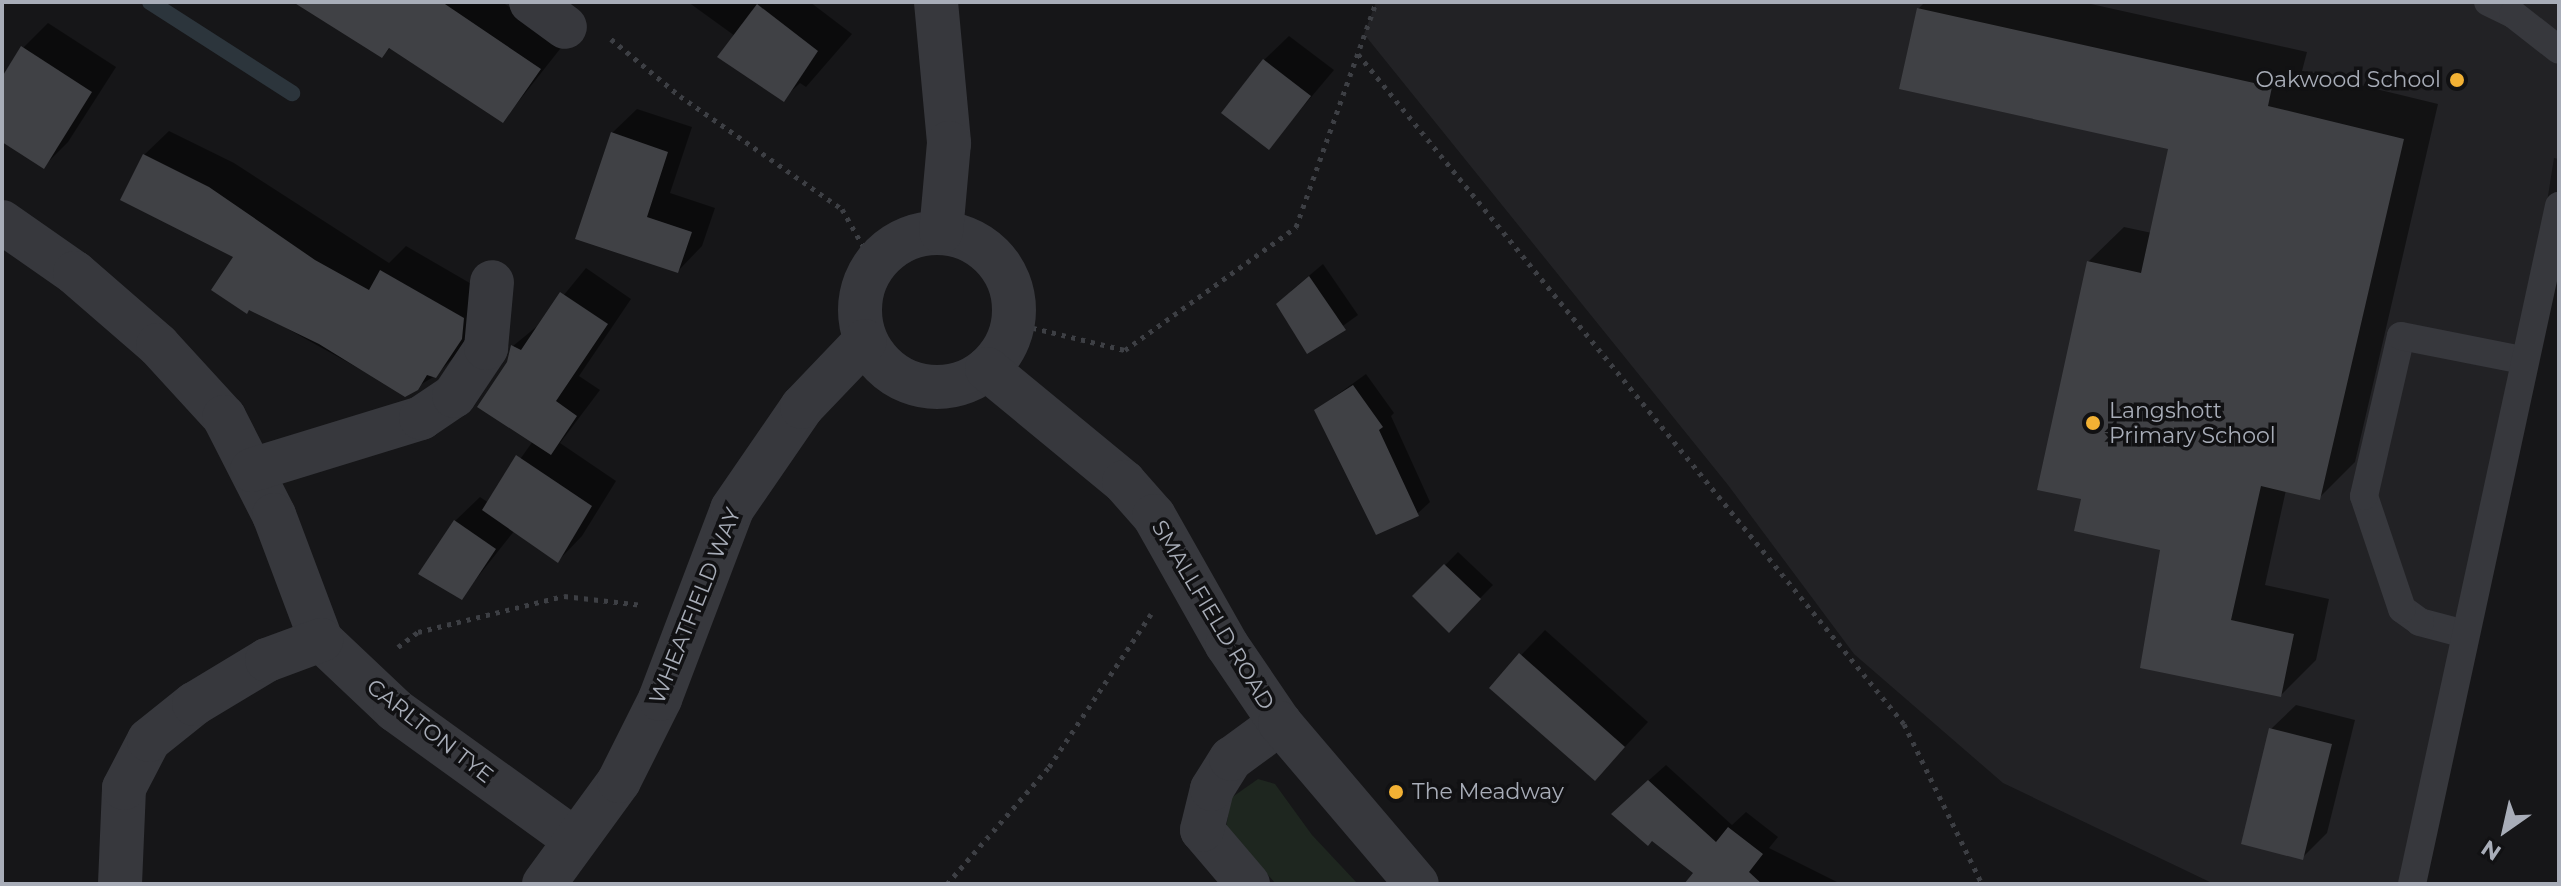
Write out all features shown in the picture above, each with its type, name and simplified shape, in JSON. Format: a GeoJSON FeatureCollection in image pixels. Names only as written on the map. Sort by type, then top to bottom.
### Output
{"type":"FeatureCollection","features":[{"type":"Feature","properties":{"kind":"street"},"geometry":{"type":"LineString","coordinates":[[936,2],[949,143],[941,232]]}},
{"type":"Feature","properties":{"kind":"street","name":"CARLTON TYE"},"geometry":{"type":"LineString","coordinates":[[2,222],[75,273],[158,345],[224,417],[274,515],[321,640],[395,710],[575,840]]}},
{"type":"Feature","properties":{"kind":"street"},"geometry":{"type":"LineString","coordinates":[[941,232],[966,238],[997,262],[1013,297],[1013,323],[1004,348],[987,369],[962,383],[934,387],[905,381],[881,364],[865,341],[860,305],[869,271],[899,242],[941,232]]}},
{"type":"Feature","properties":{"kind":"street"},"geometry":{"type":"LineString","coordinates":[[252,470],[421,418],[454,396],[486,348],[492,282]]}},
{"type":"Feature","properties":{"kind":"street","name":"WHEATFIELD WAY"},"geometry":{"type":"LineString","coordinates":[[544,884],[619,781],[660,699],[732,509],[764,455],[865,341]]}},
{"type":"Feature","properties":{"kind":"street","name":"SMALLFIELD ROAD"},"geometry":{"type":"LineString","coordinates":[[987,369],[1124,482],[1178,556],[1227,645],[1280,723],[1417,884]]}},
{"type":"Feature","properties":{"kind":"street"},"geometry":{"type":"LineString","coordinates":[[120,884],[124,788],[149,740],[194,704],[267,660],[321,640]]}},
{"type":"Feature","properties":{"kind":"street"},"geometry":{"type":"LineString","coordinates":[[1248,884],[1202,830],[1212,789],[1231,759],[1280,723]]}},
{"type":"Feature","properties":{"kind":"lane"},"geometry":{"type":"LineString","coordinates":[[2488,2],[2513,14],[2559,50]]}},
{"type":"Feature","properties":{"kind":"lane"},"geometry":{"type":"LineString","coordinates":[[2412,884],[2522,360],[2559,206]]}},
{"type":"Feature","properties":{"kind":"lane"},"geometry":{"type":"LineString","coordinates":[[2465,634],[2420,622],[2402,609],[2364,496],[2401,336],[2522,360]]}},
{"type":"Feature","properties":{"kind":"path"},"geometry":{"type":"LineString","coordinates":[[1013,323],[1125,350],[1296,227],[1376,2]]}},
{"type":"Feature","properties":{"kind":"path"},"geometry":{"type":"LineString","coordinates":[[548,14],[579,12],[680,96],[842,209],[863,246],[869,271]]}},
{"type":"Feature","properties":{"kind":"path"},"geometry":{"type":"LineString","coordinates":[[1358,54],[1904,724],[1982,884]]}},
{"type":"Feature","properties":{"kind":"path"},"geometry":{"type":"LineString","coordinates":[[947,884],[1049,767],[1154,610],[1178,556]]}},
{"type":"Feature","properties":{"kind":"path"},"geometry":{"type":"LineString","coordinates":[[358,675],[418,632],[564,596],[692,611]]}},
{"type":"Feature","properties":{"kind":"shaded area","name":"Langshott Primary School"},"geometry":{"type":"Polygon","coordinates":[[[1376,2],[2559,2],[2559,159],[2554,158],[2522,360],[2412,884],[2214,884],[2003,783],[1854,654],[1728,485],[1364,34],[1376,2]]]}},
{"type":"Feature","properties":{"kind":"shaded area"},"geometry":{"type":"Polygon","coordinates":[[[1258,779],[1275,784],[1312,835],[1358,884],[1276,884],[1226,828],[1231,798],[1258,779]]]}},
{"type":"Feature","properties":{"kind":"building"},"geometry":{"type":"Polygon","coordinates":[[[293,2],[442,2],[541,69],[503,123],[389,48],[382,58],[293,2]]]}},
{"type":"Feature","properties":{"kind":"building"},"geometry":{"type":"Polygon","coordinates":[[[757,4],[818,51],[784,102],[717,57],[757,4]]]}},
{"type":"Feature","properties":{"kind":"building"},"geometry":{"type":"Polygon","coordinates":[[[1917,8],[2272,87],[2268,106],[2404,139],[2320,500],[2261,486],[2231,620],[2294,634],[2281,697],[2140,668],[2160,550],[2074,531],[2081,499],[2037,490],[2087,261],[2141,273],[2168,149],[1899,89],[1917,8]]]}},
{"type":"Feature","properties":{"kind":"building"},"geometry":{"type":"Polygon","coordinates":[[[21,46],[92,92],[44,169],[2,142],[2,77],[21,46]]]}},
{"type":"Feature","properties":{"kind":"building"},"geometry":{"type":"Polygon","coordinates":[[[1263,59],[1311,96],[1269,150],[1221,113],[1263,59]]]}},
{"type":"Feature","properties":{"kind":"building"},"geometry":{"type":"Polygon","coordinates":[[[611,132],[668,152],[647,217],[692,232],[678,273],[575,239],[611,132]]]}},
{"type":"Feature","properties":{"kind":"building"},"geometry":{"type":"Polygon","coordinates":[[[143,154],[209,187],[315,260],[369,290],[380,270],[464,318],[462,339],[436,378],[427,375],[418,390],[405,397],[319,344],[249,310],[247,314],[211,290],[233,257],[120,200],[143,154]]]}},
{"type":"Feature","properties":{"kind":"building"},"geometry":{"type":"Polygon","coordinates":[[[1309,276],[1346,330],[1307,354],[1276,304],[1309,276]]]}},
{"type":"Feature","properties":{"kind":"building"},"geometry":{"type":"Polygon","coordinates":[[[560,292],[608,324],[556,401],[577,416],[551,455],[477,407],[507,362],[511,345],[521,350],[560,292]]]}},
{"type":"Feature","properties":{"kind":"building"},"geometry":{"type":"Polygon","coordinates":[[[1353,385],[1383,427],[1379,430],[1419,516],[1376,535],[1314,410],[1353,385]]]}},
{"type":"Feature","properties":{"kind":"building"},"geometry":{"type":"Polygon","coordinates":[[[516,455],[592,506],[558,563],[482,510],[516,455]]]}},
{"type":"Feature","properties":{"kind":"building"},"geometry":{"type":"Polygon","coordinates":[[[454,520],[496,549],[462,600],[418,574],[454,520]]]}},
{"type":"Feature","properties":{"kind":"building"},"geometry":{"type":"Polygon","coordinates":[[[1444,564],[1481,599],[1449,633],[1412,596],[1444,564]]]}},
{"type":"Feature","properties":{"kind":"building"},"geometry":{"type":"Polygon","coordinates":[[[1519,653],[1625,747],[1595,781],[1489,688],[1519,653]]]}},
{"type":"Feature","properties":{"kind":"building"},"geometry":{"type":"Polygon","coordinates":[[[2269,728],[2332,744],[2303,860],[2241,844],[2269,728]]]}},
{"type":"Feature","properties":{"kind":"building"},"geometry":{"type":"Polygon","coordinates":[[[1648,780],[1716,842],[1728,827],[1763,854],[1749,872],[1762,884],[1684,884],[1693,873],[1652,841],[1648,846],[1611,814],[1648,780]]]}},
{"type":"Feature","properties":{"kind":"waterway"},"geometry":{"type":"LineString","coordinates":[[150,2],[292,93]]}},
{"type":"Feature","properties":{"kind":"place","name":"Oakwood School"},"geometry":{"type":"Point","coordinates":[2457,80]}},
{"type":"Feature","properties":{"kind":"place","name":"Langshott Primary School"},"geometry":{"type":"Point","coordinates":[2093,423]}},
{"type":"Feature","properties":{"kind":"place","name":"The Meadway"},"geometry":{"type":"Point","coordinates":[1396,792]}}]}
